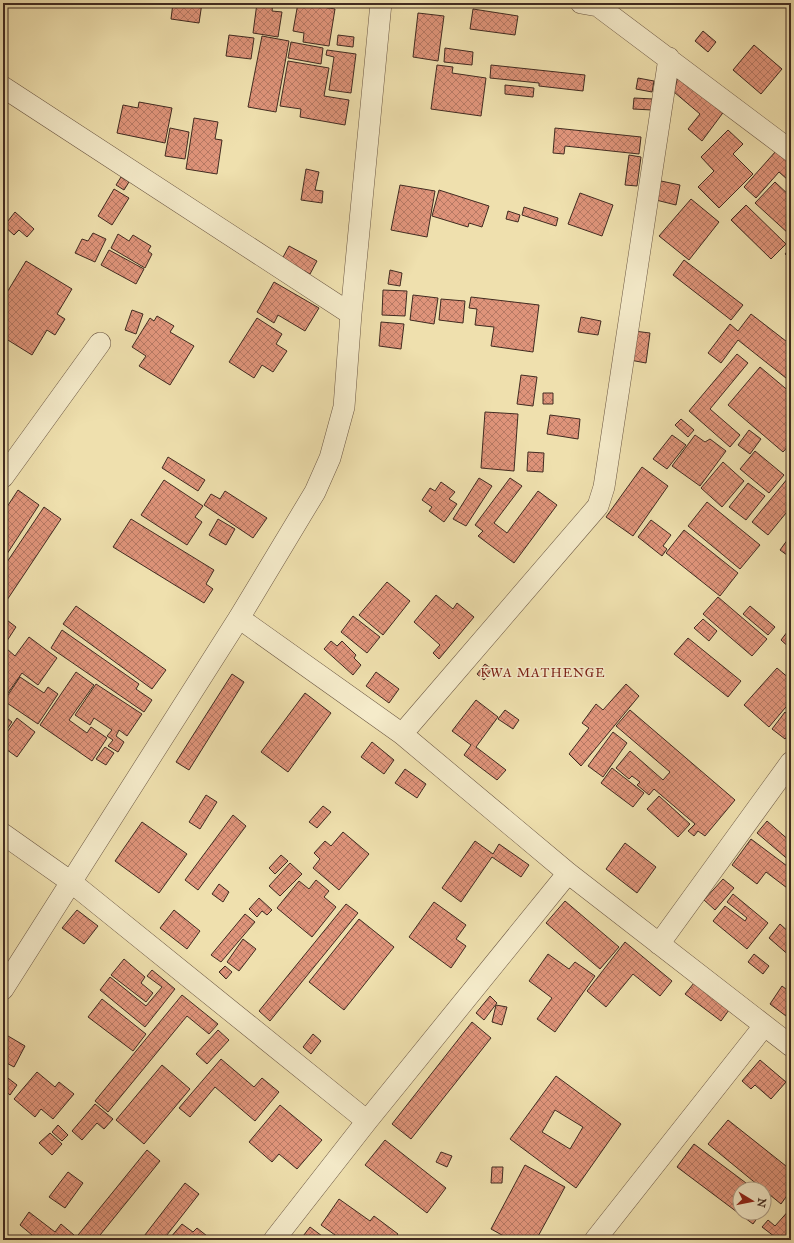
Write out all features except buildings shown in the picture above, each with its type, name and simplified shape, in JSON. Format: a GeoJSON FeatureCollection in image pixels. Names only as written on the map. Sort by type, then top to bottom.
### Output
{"type":"FeatureCollection","features":[{"type":"Feature","properties":{"kind":"street"},"geometry":{"type":"LineString","coordinates":[[3,989],[239,618],[315,492],[330,458],[344,407],[351,314],[381,3]]}},
{"type":"Feature","properties":{"kind":"street"},"geometry":{"type":"LineString","coordinates":[[593,4],[669,58],[791,151]]}},
{"type":"Feature","properties":{"kind":"street"},"geometry":{"type":"LineString","coordinates":[[402,734],[598,506],[604,487],[669,58]]}},
{"type":"Feature","properties":{"kind":"street"},"geometry":{"type":"LineString","coordinates":[[3,87],[351,314]]}},
{"type":"Feature","properties":{"kind":"street"},"geometry":{"type":"LineString","coordinates":[[3,477],[100,343]]}},
{"type":"Feature","properties":{"kind":"street"},"geometry":{"type":"LineString","coordinates":[[239,618],[402,734],[568,873],[791,1046]]}},
{"type":"Feature","properties":{"kind":"street"},"geometry":{"type":"LineString","coordinates":[[659,944],[791,762]]}},
{"type":"Feature","properties":{"kind":"street"},"geometry":{"type":"LineString","coordinates":[[3,834],[71,882],[367,1121]]}},
{"type":"Feature","properties":{"kind":"street"},"geometry":{"type":"LineString","coordinates":[[274,1240],[367,1121],[568,873]]}},
{"type":"Feature","properties":{"kind":"street"},"geometry":{"type":"LineString","coordinates":[[595,1240],[764,1026]]}},
{"type":"Feature","properties":{"kind":"district","name":"KWA MATHENGE"},"geometry":{"type":"Point","coordinates":[543,672]}}]}
